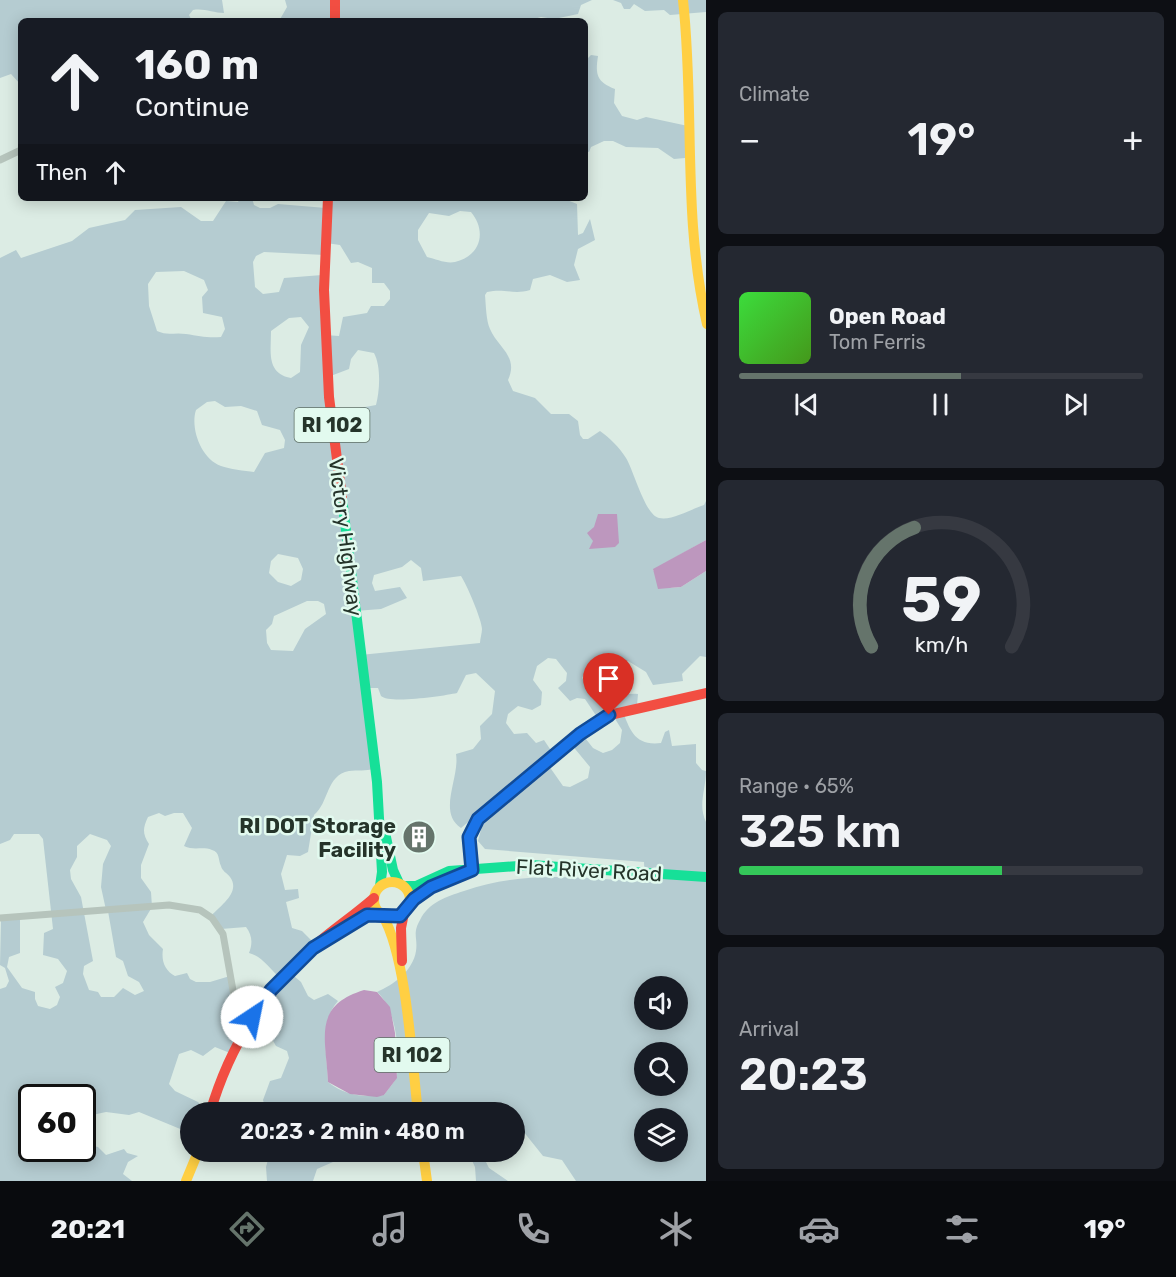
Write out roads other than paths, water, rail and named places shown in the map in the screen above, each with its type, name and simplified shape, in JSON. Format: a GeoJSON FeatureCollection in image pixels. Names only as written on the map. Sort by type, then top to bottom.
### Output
{"type":"FeatureCollection","features":[{"type":"Feature","properties":{"kind":"main road"},"geometry":{"type":"LineString","coordinates":[[335,0],[335,18]]}},
{"type":"Feature","properties":{"kind":"main road"},"geometry":{"type":"LineString","coordinates":[[682,0],[688,48],[687,159],[691,225],[694,265],[706,324]]}},
{"type":"Feature","properties":{"kind":"main road","name":"Victory Highway"},"geometry":{"type":"LineString","coordinates":[[328,201],[324,290],[329,397],[379,804],[393,870],[402,885]]}},
{"type":"Feature","properties":{"kind":"main road"},"geometry":{"type":"LineString","coordinates":[[472,870],[468,841],[476,822],[580,734],[615,712],[706,693]]}},
{"type":"Feature","properties":{"kind":"main road","name":"Victory Highway"},"geometry":{"type":"LineString","coordinates":[[379,804],[381,886]]}},
{"type":"Feature","properties":{"kind":"main road","name":"Flat River Road"},"geometry":{"type":"LineString","coordinates":[[402,885],[416,886],[449,871],[496,866],[549,865],[706,877]]}},
{"type":"Feature","properties":{"kind":"main road","name":"Flat River Road"},"geometry":{"type":"LineString","coordinates":[[407,908],[440,882],[472,870]]}},
{"type":"Feature","properties":{"kind":"main road"},"geometry":{"type":"LineString","coordinates":[[214,1102],[225,1066],[248,1022],[271,990],[313,948],[374,898],[381,886],[393,882],[402,885],[408,891],[407,908],[394,918],[367,915],[313,948]]}},
{"type":"Feature","properties":{"kind":"main road"},"geometry":{"type":"LineString","coordinates":[[374,898],[382,915]]}},
{"type":"Feature","properties":{"kind":"main road","name":"RI 102"},"geometry":{"type":"LineString","coordinates":[[404,997],[401,928],[407,908]]}},
{"type":"Feature","properties":{"kind":"main road","name":"RI 102"},"geometry":{"type":"LineString","coordinates":[[382,915],[391,930],[404,997],[417,1102]]}},
{"type":"Feature","properties":{"kind":"main road"},"geometry":{"type":"LineString","coordinates":[[186,1181],[194,1162]]}},
{"type":"Feature","properties":{"kind":"main road"},"geometry":{"type":"LineString","coordinates":[[424,1162],[427,1181]]}},
{"type":"Feature","properties":{"kind":"street"},"geometry":{"type":"LineString","coordinates":[[0,160],[18,151]]}},
{"type":"Feature","properties":{"kind":"street"},"geometry":{"type":"LineString","coordinates":[[0,918],[151,906],[180,905],[200,910],[212,918],[224,934],[234,996],[248,1022]]}},
{"type":"Feature","properties":{"kind":"place","name":"RI DOT Storage Facility"},"geometry":{"type":"Point","coordinates":[419,837]}}]}
